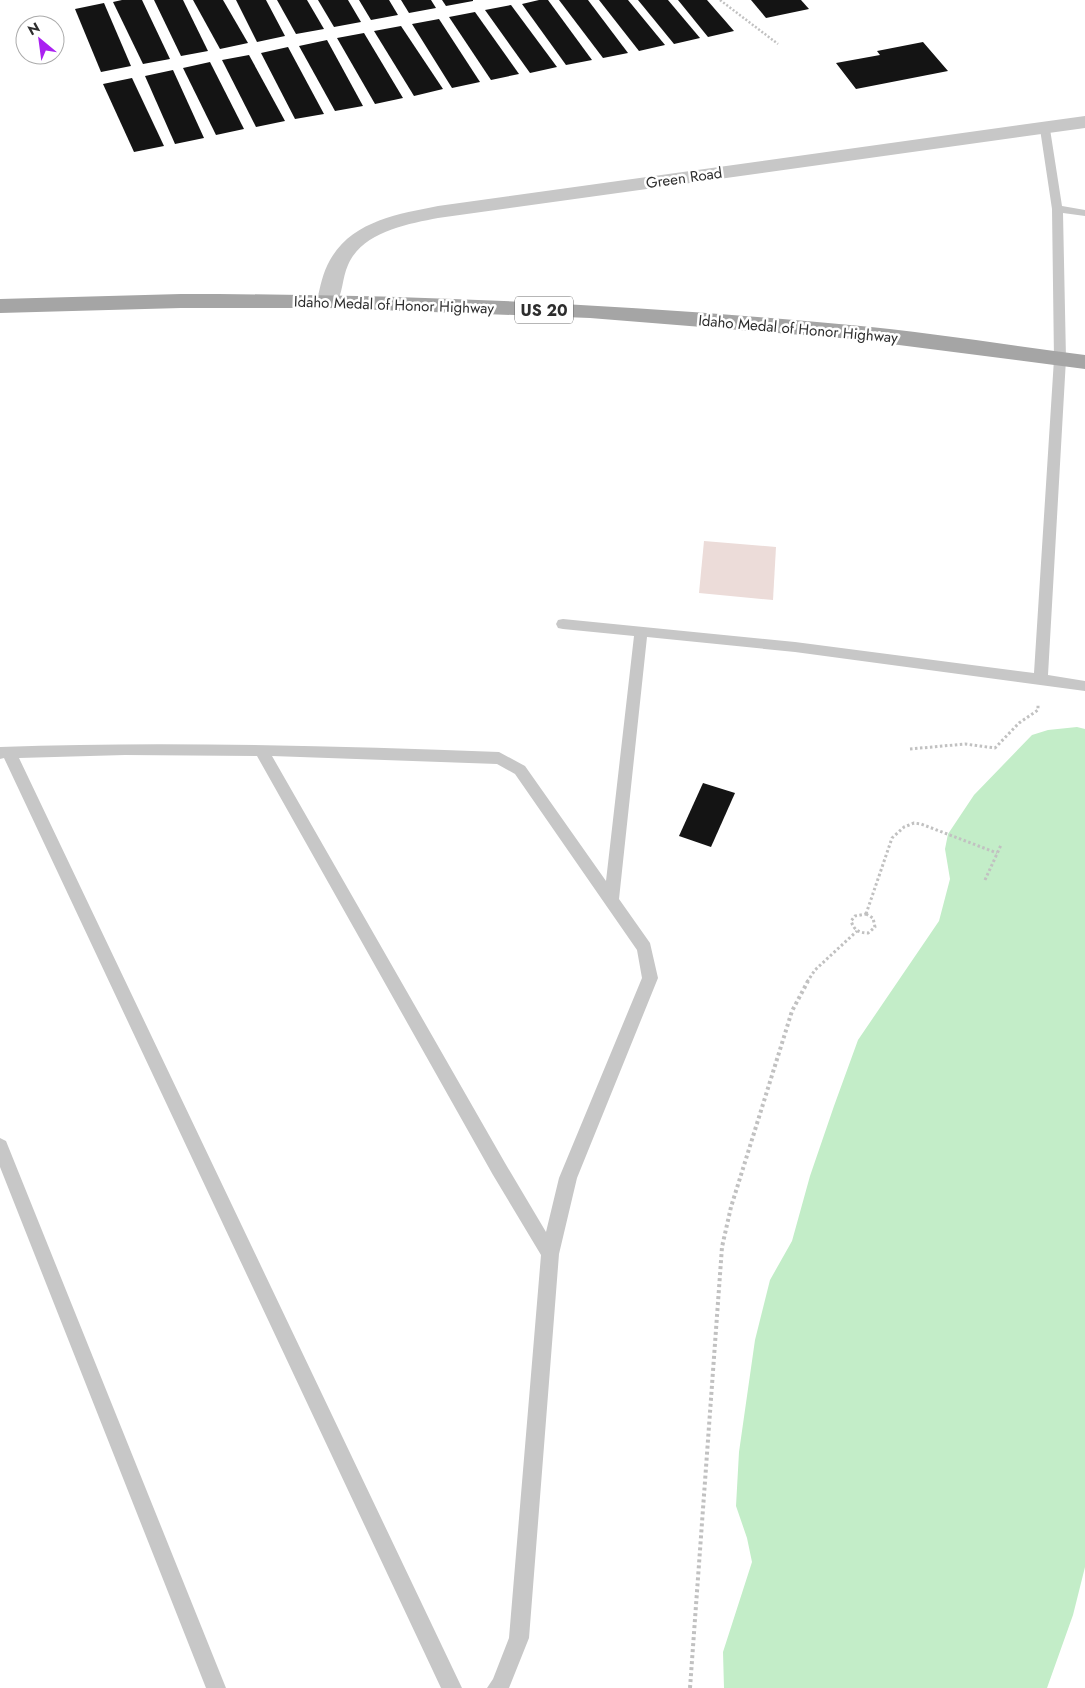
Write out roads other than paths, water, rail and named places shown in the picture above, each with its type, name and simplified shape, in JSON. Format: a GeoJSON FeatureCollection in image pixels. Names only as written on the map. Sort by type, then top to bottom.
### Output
{"type":"FeatureCollection","features":[{"type":"Feature","properties":{"kind":"main road","name":"Idaho Medal of Honor Highway"},"geometry":{"type":"LineString","coordinates":[[0,306],[181,301],[328,301],[590,311],[832,330],[1085,362]]}},
{"type":"Feature","properties":{"kind":"street","name":"Green Road"},"geometry":{"type":"LineString","coordinates":[[328,301],[333,278],[340,261],[349,248],[364,236],[393,221],[438,212],[1085,122]]}},
{"type":"Feature","properties":{"kind":"lane"},"geometry":{"type":"LineString","coordinates":[[1041,679],[1060,359],[1057,209],[1045,128]]}},
{"type":"Feature","properties":{"kind":"lane"},"geometry":{"type":"LineString","coordinates":[[1057,209],[1085,213]]}},
{"type":"Feature","properties":{"kind":"lane"},"geometry":{"type":"LineString","coordinates":[[563,624],[796,647],[1085,686]]}},
{"type":"Feature","properties":{"kind":"lane"},"geometry":{"type":"LineString","coordinates":[[612,900],[641,631]]}},
{"type":"Feature","properties":{"kind":"lane"},"geometry":{"type":"LineString","coordinates":[[452,1688],[5,753],[133,749],[261,750],[499,758],[520,770],[644,948],[650,978],[568,1178],[550,1254],[519,1638],[500,1686],[497,1688]]}},
{"type":"Feature","properties":{"kind":"lane"},"geometry":{"type":"LineString","coordinates":[[261,750],[499,1169],[550,1254]]}},
{"type":"Feature","properties":{"kind":"lane"},"geometry":{"type":"LineString","coordinates":[[0,1146],[216,1688]]}}]}
